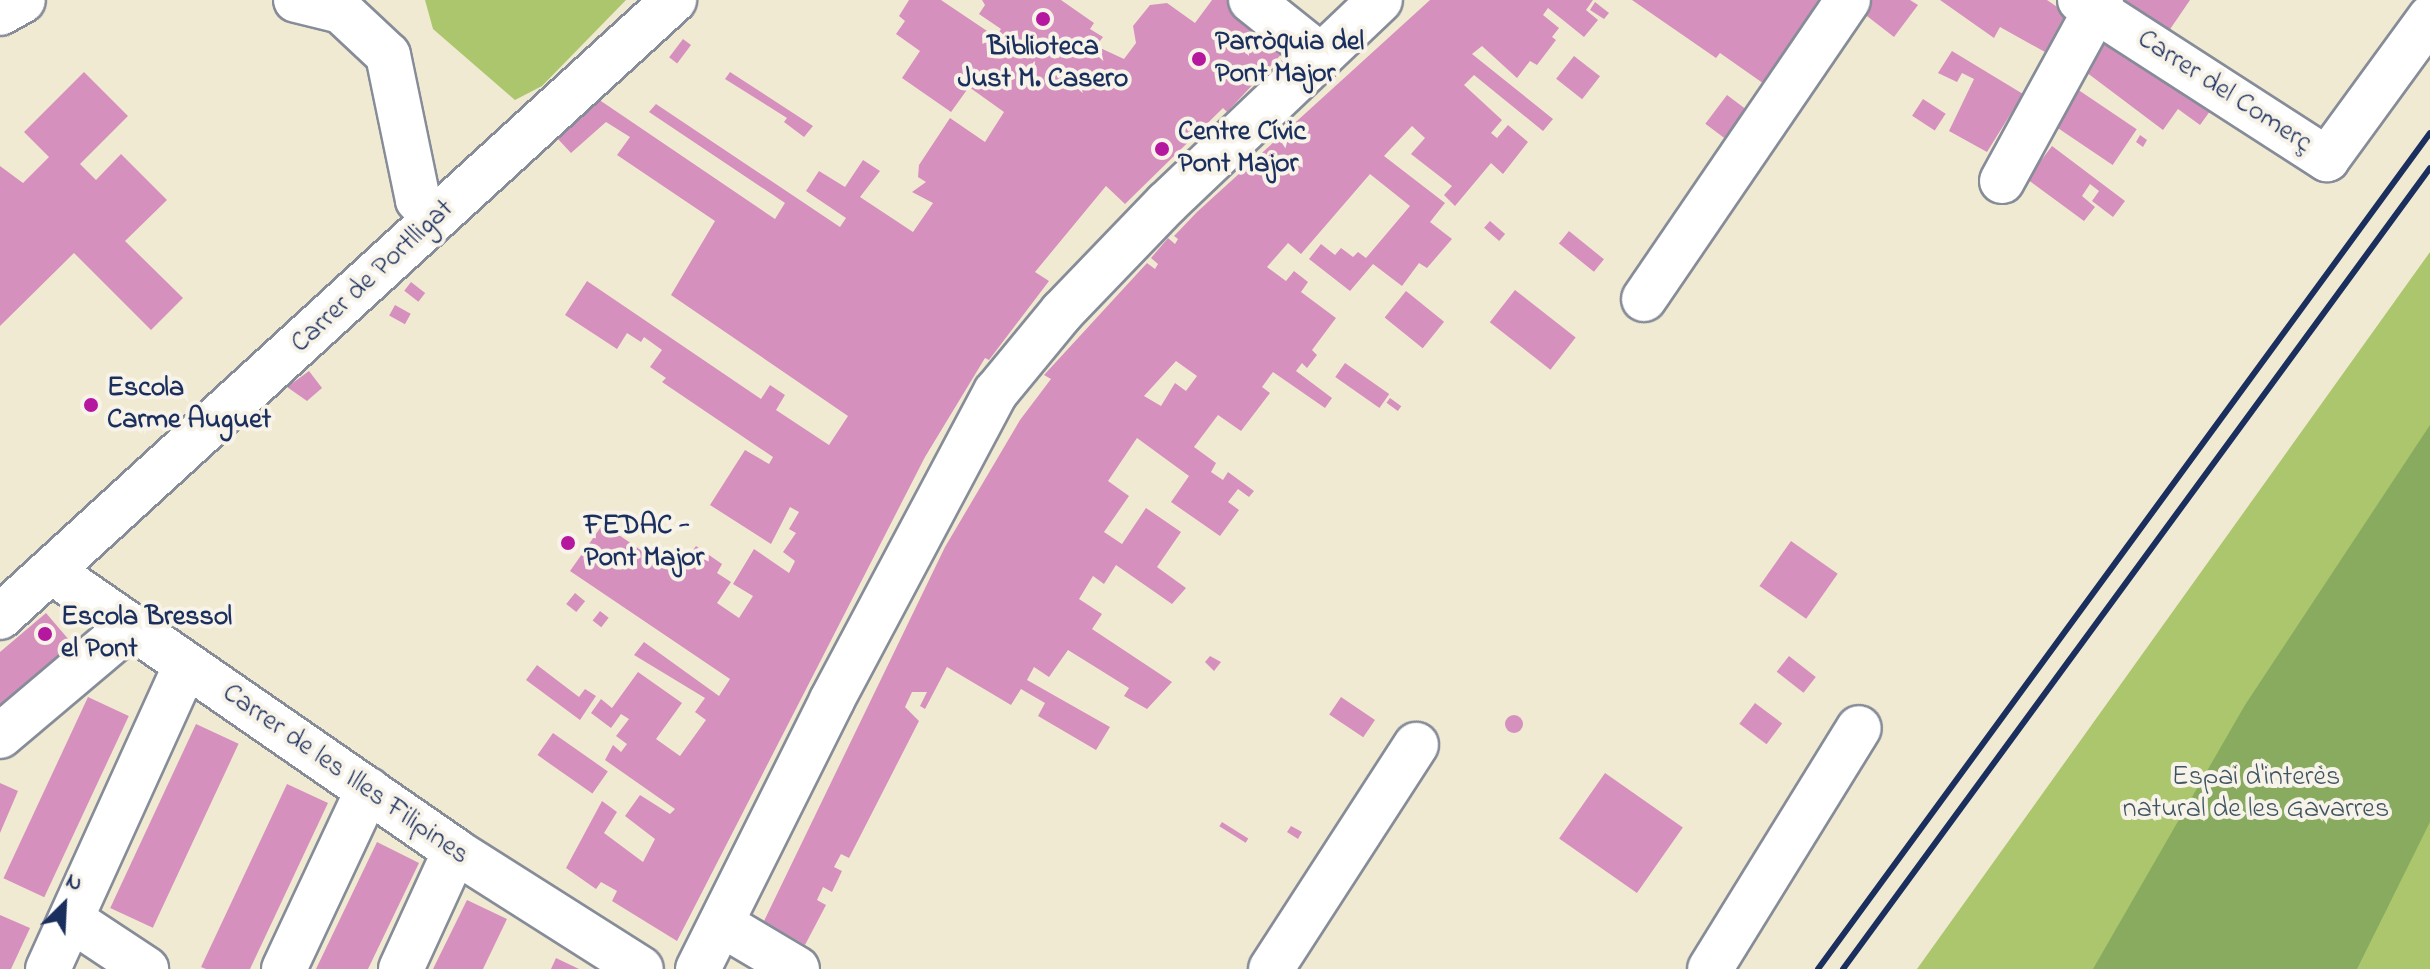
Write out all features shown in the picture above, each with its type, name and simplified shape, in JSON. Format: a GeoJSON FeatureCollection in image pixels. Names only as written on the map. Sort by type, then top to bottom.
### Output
{"type":"FeatureCollection","features":[{"type":"Feature","properties":{"kind":"street"},"geometry":{"type":"LineString","coordinates":[[0,13],[23,0]]}},
{"type":"Feature","properties":{"kind":"street"},"geometry":{"type":"LineString","coordinates":[[296,0],[341,11],[388,55],[418,200],[436,216]]}},
{"type":"Feature","properties":{"kind":"street","name":"Carrer de Portlligat"},"geometry":{"type":"LineString","coordinates":[[0,617],[54,573],[436,216],[674,0]]}},
{"type":"Feature","properties":{"kind":"street"},"geometry":{"type":"LineString","coordinates":[[1251,0],[1321,56]]}},
{"type":"Feature","properties":{"kind":"street"},"geometry":{"type":"LineString","coordinates":[[698,969],[723,925],[832,700],[996,392],[1062,312],[1135,236],[1380,0]]}},
{"type":"Feature","properties":{"kind":"street"},"geometry":{"type":"LineString","coordinates":[[1644,299],[1848,0]]}},
{"type":"Feature","properties":{"kind":"street"},"geometry":{"type":"LineString","coordinates":[[2002,181],[2092,3]]}},
{"type":"Feature","properties":{"kind":"street","name":"Carrer del Comerç"},"geometry":{"type":"LineString","coordinates":[[2092,3],[2327,159],[2430,18]]}},
{"type":"Feature","properties":{"kind":"street","name":"Carrer de les Illes Filipines"},"geometry":{"type":"LineString","coordinates":[[54,573],[455,851],[641,969]]}},
{"type":"Feature","properties":{"kind":"street"},"geometry":{"type":"LineString","coordinates":[[0,736],[130,626]]}},
{"type":"Feature","properties":{"kind":"street"},"geometry":{"type":"LineString","coordinates":[[48,969],[186,665]]}},
{"type":"Feature","properties":{"kind":"street"},"geometry":{"type":"LineString","coordinates":[[1710,969],[1859,728]]}},
{"type":"Feature","properties":{"kind":"street"},"geometry":{"type":"LineString","coordinates":[[1271,969],[1416,745]]}},
{"type":"Feature","properties":{"kind":"street"},"geometry":{"type":"LineString","coordinates":[[284,969],[368,790]]}},
{"type":"Feature","properties":{"kind":"street"},"geometry":{"type":"LineString","coordinates":[[401,969],[455,851]]}},
{"type":"Feature","properties":{"kind":"street"},"geometry":{"type":"LineString","coordinates":[[72,920],[146,969]]}},
{"type":"Feature","properties":{"kind":"street"},"geometry":{"type":"LineString","coordinates":[[723,925],[797,969]]}},
{"type":"Feature","properties":{"kind":"green space"},"geometry":{"type":"Polygon","coordinates":[[[425,0],[626,0],[542,86],[515,100],[433,29],[425,0]]]}},
{"type":"Feature","properties":{"kind":"green space","name":"Espai d'interès natural de les Gavarres"},"geometry":{"type":"Polygon","coordinates":[[[2430,252],[2430,969],[1917,969],[2430,252]]]}},
{"type":"Feature","properties":{"kind":"green space"},"geometry":{"type":"Polygon","coordinates":[[[2430,425],[2430,822],[2357,969],[2093,969],[2245,705],[2430,425]]]}},
{"type":"Feature","properties":{"kind":"building"},"geometry":{"type":"Polygon","coordinates":[[[909,0],[941,0],[996,37],[1001,29],[979,14],[985,5],[982,0],[1061,0],[1094,23],[1090,29],[1103,37],[1096,46],[1124,59],[1136,43],[1133,26],[1150,5],[1167,3],[1195,23],[1212,0],[1239,0],[1291,44],[1227,112],[1223,108],[1125,204],[1106,186],[1035,272],[1049,281],[989,360],[985,358],[925,457],[677,941],[612,901],[617,891],[601,882],[596,889],[566,868],[602,801],[617,812],[604,833],[643,862],[655,839],[625,816],[640,795],[670,814],[675,809],[605,760],[613,745],[621,752],[627,744],[616,736],[629,719],[621,714],[611,728],[591,713],[601,699],[612,708],[638,672],[682,703],[656,739],[680,756],[706,720],[695,712],[705,698],[634,655],[644,642],[719,696],[730,679],[570,571],[603,524],[658,562],[664,553],[682,565],[696,546],[722,564],[717,573],[731,582],[717,603],[739,618],[753,596],[733,584],[754,549],[789,573],[795,561],[783,552],[796,533],[789,529],[799,512],[790,507],[771,544],[710,505],[745,450],[769,464],[773,457],[662,382],[666,378],[650,367],[662,350],[644,337],[641,342],[627,333],[617,349],[565,315],[587,281],[761,399],[770,385],[785,395],[776,410],[829,445],[848,416],[671,295],[715,221],[617,155],[630,137],[606,122],[571,153],[557,138],[598,99],[775,219],[785,203],[649,112],[656,104],[840,227],[846,218],[806,191],[819,171],[845,187],[863,160],[880,171],[860,197],[913,232],[933,203],[912,192],[926,182],[918,177],[919,165],[950,118],[985,142],[1004,112],[969,87],[951,112],[902,78],[920,51],[896,34],[905,21],[899,16],[909,0]]]}},
{"type":"Feature","properties":{"kind":"building"},"geometry":{"type":"Polygon","coordinates":[[[1430,0],[1593,0],[1586,10],[1598,20],[1584,37],[1548,8],[1543,15],[1559,28],[1552,37],[1556,40],[1537,65],[1530,61],[1517,78],[1482,46],[1472,54],[1553,119],[1543,131],[1474,75],[1464,85],[1502,120],[1491,133],[1497,138],[1508,125],[1528,142],[1503,174],[1491,163],[1455,206],[1444,195],[1452,186],[1411,154],[1425,138],[1412,126],[1384,156],[1445,203],[1430,222],[1452,239],[1427,268],[1419,263],[1402,286],[1373,264],[1350,291],[1309,259],[1321,244],[1335,255],[1341,248],[1353,257],[1358,252],[1366,258],[1410,206],[1370,174],[1301,254],[1288,243],[1267,267],[1286,281],[1294,271],[1308,282],[1301,292],[1336,318],[1312,350],[1317,355],[1307,368],[1302,363],[1296,371],[1332,398],[1325,408],[1273,372],[1262,387],[1270,393],[1241,431],[1218,415],[1194,447],[1216,463],[1211,472],[1223,480],[1228,472],[1254,491],[1249,497],[1238,489],[1228,502],[1239,510],[1220,536],[1171,502],[1189,476],[1137,438],[1108,481],[1129,496],[1104,532],[1122,544],[1146,508],[1181,532],[1157,567],[1186,588],[1172,604],[1116,565],[1104,584],[1093,576],[1079,599],[1102,614],[1092,629],[1172,682],[1147,709],[1124,696],[1129,688],[1068,650],[1049,677],[1034,667],[1027,680],[1110,727],[1096,750],[1038,716],[1045,703],[1021,689],[1011,705],[947,667],[925,709],[920,706],[927,692],[912,692],[905,707],[919,721],[849,858],[841,854],[834,867],[842,871],[832,892],[823,887],[817,900],[826,905],[805,945],[764,921],[945,547],[1020,420],[1051,379],[1044,375],[1147,263],[1155,269],[1158,264],[1151,258],[1168,238],[1175,244],[1178,239],[1174,236],[1430,0]],[[1176,361],[1144,396],[1161,406],[1175,383],[1186,391],[1197,376],[1176,361]]]}},
{"type":"Feature","properties":{"kind":"building"},"geometry":{"type":"Polygon","coordinates":[[[1632,0],[1833,0],[1767,86],[1720,53],[1716,58],[1632,0]]]}},
{"type":"Feature","properties":{"kind":"building"},"geometry":{"type":"Polygon","coordinates":[[[1859,0],[1910,0],[1918,5],[1894,37],[1854,6],[1859,0]]]}},
{"type":"Feature","properties":{"kind":"building"},"geometry":{"type":"Polygon","coordinates":[[[1940,0],[2047,0],[2066,13],[2045,52],[2000,27],[1994,38],[1940,0]]]}},
{"type":"Feature","properties":{"kind":"building"},"geometry":{"type":"Polygon","coordinates":[[[2124,0],[2190,0],[2160,44],[2116,14],[2124,0]]]}},
{"type":"Feature","properties":{"kind":"building"},"geometry":{"type":"Polygon","coordinates":[[[1595,2],[1609,13],[1604,19],[1590,10],[1595,2]]]}},
{"type":"Feature","properties":{"kind":"building"},"geometry":{"type":"Polygon","coordinates":[[[2107,30],[2213,107],[2200,125],[2178,109],[2163,130],[2086,72],[2107,30]]]}},
{"type":"Feature","properties":{"kind":"building"},"geometry":{"type":"Polygon","coordinates":[[[683,39],[691,45],[677,63],[669,57],[683,39]]]}},
{"type":"Feature","properties":{"kind":"building"},"geometry":{"type":"Polygon","coordinates":[[[1952,51],[2023,94],[1987,152],[1949,131],[1974,79],[1962,73],[1957,82],[1938,73],[1952,51]]]}},
{"type":"Feature","properties":{"kind":"building"},"geometry":{"type":"Polygon","coordinates":[[[1574,56],[1600,76],[1582,99],[1556,79],[1574,56]]]}},
{"type":"Feature","properties":{"kind":"building"},"geometry":{"type":"Polygon","coordinates":[[[84,72],[128,116],[80,164],[96,180],[121,154],[167,200],[125,241],[183,298],[151,330],[74,253],[0,326],[0,166],[23,183],[49,157],[24,132],[84,72]]]}},
{"type":"Feature","properties":{"kind":"building"},"geometry":{"type":"Polygon","coordinates":[[[730,72],[813,126],[804,137],[784,122],[787,118],[725,79],[730,72]]]}},
{"type":"Feature","properties":{"kind":"building"},"geometry":{"type":"Polygon","coordinates":[[[2077,89],[2137,129],[2113,165],[2053,125],[2077,89]]]}},
{"type":"Feature","properties":{"kind":"building"},"geometry":{"type":"Polygon","coordinates":[[[1727,95],[1751,113],[1729,142],[1705,124],[1727,95]]]}},
{"type":"Feature","properties":{"kind":"building"},"geometry":{"type":"Polygon","coordinates":[[[1923,99],[1946,114],[1935,130],[1912,116],[1923,99]]]}},
{"type":"Feature","properties":{"kind":"building"},"geometry":{"type":"Polygon","coordinates":[[[2140,135],[2147,140],[2143,147],[2136,142],[2140,135]]]}},
{"type":"Feature","properties":{"kind":"building"},"geometry":{"type":"Polygon","coordinates":[[[2052,146],[2125,201],[2113,217],[2092,201],[2099,191],[2090,184],[2082,196],[2095,207],[2084,221],[2027,179],[2052,146]]]}},
{"type":"Feature","properties":{"kind":"building"},"geometry":{"type":"Polygon","coordinates":[[[1490,221],[1505,234],[1499,241],[1484,228],[1490,221]]]}},
{"type":"Feature","properties":{"kind":"building"},"geometry":{"type":"Polygon","coordinates":[[[1569,231],[1604,259],[1594,272],[1559,243],[1569,231]]]}},
{"type":"Feature","properties":{"kind":"building"},"geometry":{"type":"Polygon","coordinates":[[[411,282],[425,293],[418,302],[404,291],[411,282]]]}},
{"type":"Feature","properties":{"kind":"building"},"geometry":{"type":"Polygon","coordinates":[[[1515,290],[1576,337],[1550,370],[1490,322],[1515,290]]]}},
{"type":"Feature","properties":{"kind":"building"},"geometry":{"type":"Polygon","coordinates":[[[1406,291],[1444,322],[1423,348],[1385,317],[1406,291]]]}},
{"type":"Feature","properties":{"kind":"building"},"geometry":{"type":"Polygon","coordinates":[[[395,305],[411,314],[405,324],[389,315],[395,305]]]}},
{"type":"Feature","properties":{"kind":"building"},"geometry":{"type":"Polygon","coordinates":[[[1345,363],[1389,394],[1379,408],[1335,377],[1345,363]]]}},
{"type":"Feature","properties":{"kind":"building"},"geometry":{"type":"Polygon","coordinates":[[[309,371],[322,388],[307,401],[287,387],[309,371]]]}},
{"type":"Feature","properties":{"kind":"building"},"geometry":{"type":"Polygon","coordinates":[[[1390,398],[1401,406],[1398,411],[1386,403],[1390,398]]]}},
{"type":"Feature","properties":{"kind":"building"},"geometry":{"type":"Polygon","coordinates":[[[1791,541],[1838,574],[1806,619],[1759,586],[1791,541]]]}},
{"type":"Feature","properties":{"kind":"building"},"geometry":{"type":"Polygon","coordinates":[[[575,593],[585,601],[576,612],[566,604],[575,593]]]}},
{"type":"Feature","properties":{"kind":"building"},"geometry":{"type":"Polygon","coordinates":[[[600,611],[609,618],[601,627],[593,620],[600,611]]]}},
{"type":"Feature","properties":{"kind":"building"},"geometry":{"type":"Polygon","coordinates":[[[46,613],[76,648],[0,712],[0,652],[46,613]]]}},
{"type":"Feature","properties":{"kind":"building"},"geometry":{"type":"Polygon","coordinates":[[[1210,656],[1221,662],[1214,671],[1205,662],[1210,656]]]}},
{"type":"Feature","properties":{"kind":"building"},"geometry":{"type":"Polygon","coordinates":[[[1789,656],[1816,677],[1803,693],[1777,672],[1789,656]]]}},
{"type":"Feature","properties":{"kind":"building"},"geometry":{"type":"Polygon","coordinates":[[[537,665],[579,697],[585,689],[596,696],[580,720],[526,680],[537,665]]]}},
{"type":"Feature","properties":{"kind":"building"},"geometry":{"type":"Polygon","coordinates":[[[88,697],[129,716],[44,897],[3,878],[88,697]]]}},
{"type":"Feature","properties":{"kind":"building"},"geometry":{"type":"Polygon","coordinates":[[[1341,697],[1375,720],[1363,737],[1329,714],[1341,697]]]}},
{"type":"Feature","properties":{"kind":"building"},"geometry":{"type":"Polygon","coordinates":[[[1755,703],[1782,723],[1767,744],[1739,724],[1755,703]]]}},
{"type":"Feature","properties":{"kind":"building"},"geometry":{"type":"Polygon","coordinates":[[[1514,715],[1523,724],[1514,733],[1505,724],[1514,715]]]}},
{"type":"Feature","properties":{"kind":"building"},"geometry":{"type":"Polygon","coordinates":[[[196,724],[239,744],[153,928],[110,908],[196,724]]]}},
{"type":"Feature","properties":{"kind":"building"},"geometry":{"type":"Polygon","coordinates":[[[553,733],[608,771],[592,794],[538,755],[553,733]]]}},
{"type":"Feature","properties":{"kind":"building"},"geometry":{"type":"Polygon","coordinates":[[[1605,773],[1683,827],[1637,893],[1559,839],[1605,773]]]}},
{"type":"Feature","properties":{"kind":"building"},"geometry":{"type":"Polygon","coordinates":[[[0,783],[18,791],[0,833],[0,783]]]}},
{"type":"Feature","properties":{"kind":"building"},"geometry":{"type":"Polygon","coordinates":[[[287,784],[328,803],[250,969],[201,967],[287,784]]]}},
{"type":"Feature","properties":{"kind":"building"},"geometry":{"type":"Polygon","coordinates":[[[1222,822],[1248,838],[1246,843],[1219,826],[1222,822]]]}},
{"type":"Feature","properties":{"kind":"building"},"geometry":{"type":"Polygon","coordinates":[[[1291,826],[1302,832],[1298,839],[1287,832],[1291,826]]]}},
{"type":"Feature","properties":{"kind":"building"},"geometry":{"type":"Polygon","coordinates":[[[377,842],[419,863],[368,969],[316,969],[377,842]]]}},
{"type":"Feature","properties":{"kind":"building"},"geometry":{"type":"Polygon","coordinates":[[[467,900],[507,919],[483,969],[433,969],[467,900]]]}},
{"type":"Feature","properties":{"kind":"building"},"geometry":{"type":"Polygon","coordinates":[[[0,915],[30,928],[11,969],[0,969],[0,915]]]}},
{"type":"Feature","properties":{"kind":"building"},"geometry":{"type":"Polygon","coordinates":[[[556,958],[579,969],[551,969],[556,958]]]}},
{"type":"Feature","properties":{"kind":"railway"},"geometry":{"type":"LineString","coordinates":[[1818,969],[2430,133]]}},
{"type":"Feature","properties":{"kind":"railway"},"geometry":{"type":"LineString","coordinates":[[1843,969],[2430,168]]}},
{"type":"Feature","properties":{"kind":"place","name":"Biblioteca Just M. Casero"},"geometry":{"type":"Point","coordinates":[1043,19]}},
{"type":"Feature","properties":{"kind":"place","name":"Parròquia del Pont Major"},"geometry":{"type":"Point","coordinates":[1199,59]}},
{"type":"Feature","properties":{"kind":"place","name":"Centre Cívic Pont Major"},"geometry":{"type":"Point","coordinates":[1162,149]}},
{"type":"Feature","properties":{"kind":"place","name":"Escola Carme Auguet"},"geometry":{"type":"Point","coordinates":[91,405]}},
{"type":"Feature","properties":{"kind":"place","name":"FEDAC - Pont Major"},"geometry":{"type":"Point","coordinates":[568,543]}},
{"type":"Feature","properties":{"kind":"place","name":"Escola Bressol el Pont"},"geometry":{"type":"Point","coordinates":[45,634]}}]}
